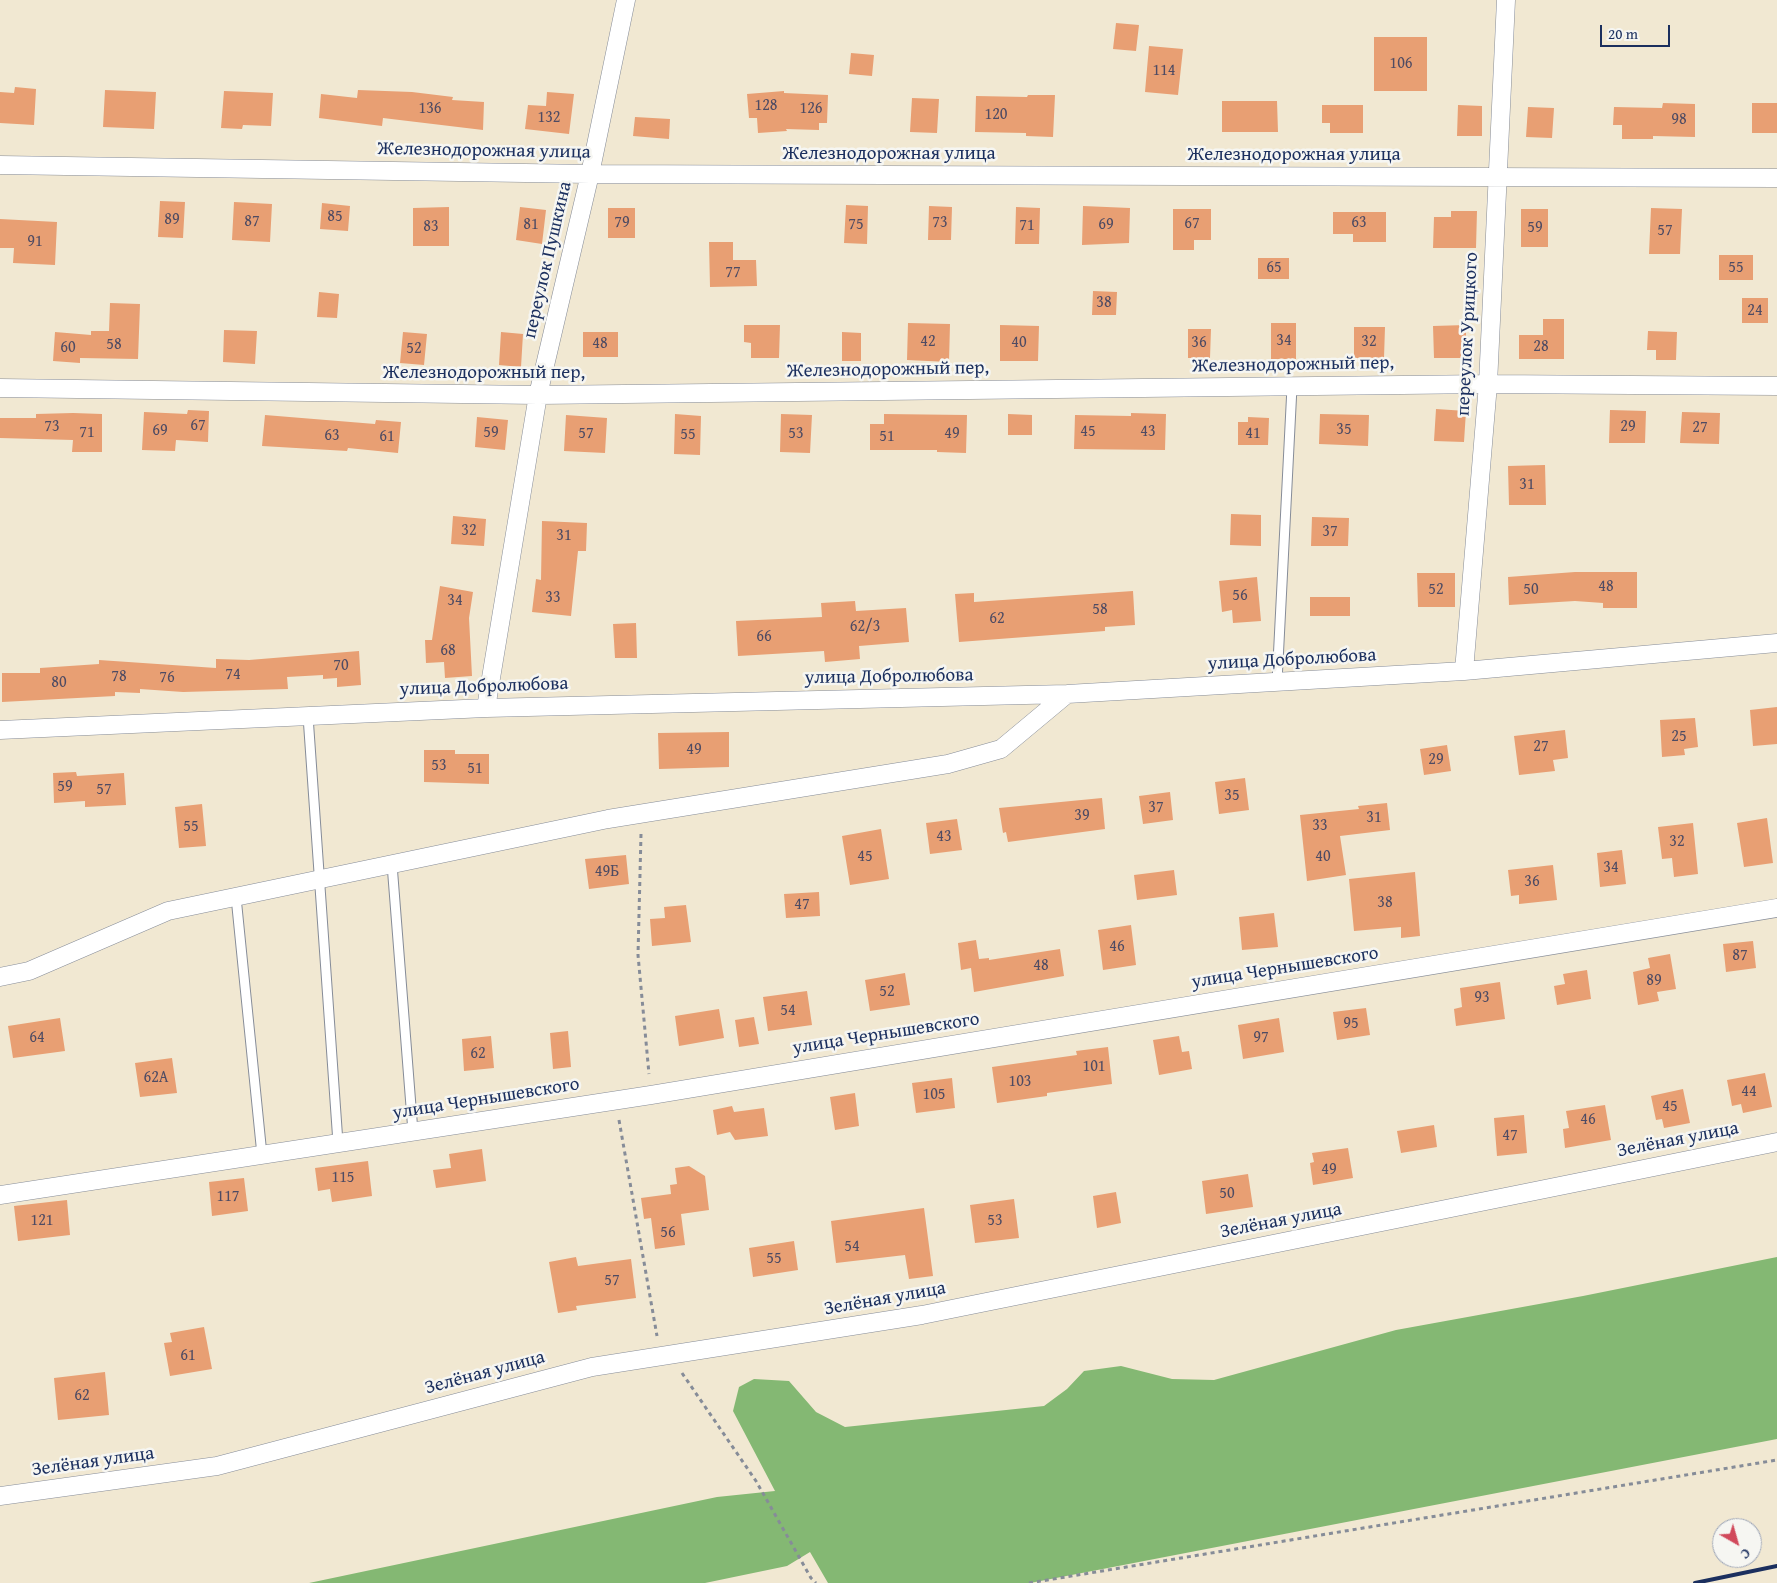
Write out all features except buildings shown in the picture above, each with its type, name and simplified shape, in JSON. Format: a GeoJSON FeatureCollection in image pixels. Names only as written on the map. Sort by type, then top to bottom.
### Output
{"type":"FeatureCollection","features":[{"type":"Feature","properties":{"kind":"street","name":"переулок Пушкина"},"geometry":{"type":"LineString","coordinates":[[486,708],[538,395],[590,174],[626,0]]}},
{"type":"Feature","properties":{"kind":"street","name":"переулок Урицкого"},"geometry":{"type":"LineString","coordinates":[[1464,671],[1488,384],[1506,0]]}},
{"type":"Feature","properties":{"kind":"street","name":"Железнодорожная улица"},"geometry":{"type":"LineString","coordinates":[[0,165],[590,174],[1777,178]]}},
{"type":"Feature","properties":{"kind":"street","name":"Железнодорожный пер,"},"geometry":{"type":"LineString","coordinates":[[0,388],[538,395],[1488,384],[1777,386]]}},
{"type":"Feature","properties":{"kind":"street","name":"улица Добролюбова"},"geometry":{"type":"LineString","coordinates":[[0,730],[486,708],[1067,694],[1464,671],[1777,643]]}},
{"type":"Feature","properties":{"kind":"street"},"geometry":{"type":"LineString","coordinates":[[0,977],[29,971],[168,911],[642,814],[939,766],[966,759],[1001,749],[1067,694]]}},
{"type":"Feature","properties":{"kind":"street","name":"улица Чернышевского"},"geometry":{"type":"LineString","coordinates":[[0,1195],[651,1095],[1777,908]]}},
{"type":"Feature","properties":{"kind":"street","name":"Зелёная улица"},"geometry":{"type":"LineString","coordinates":[[0,1496],[217,1466],[582,1370],[665,1355],[922,1316],[1777,1142]]}},
{"type":"Feature","properties":{"kind":"lane"},"geometry":{"type":"LineString","coordinates":[[1277,682],[1292,387]]}},
{"type":"Feature","properties":{"kind":"lane"},"geometry":{"type":"LineString","coordinates":[[308,716],[338,1143]]}},
{"type":"Feature","properties":{"kind":"lane"},"geometry":{"type":"LineString","coordinates":[[392,864],[413,1132]]}},
{"type":"Feature","properties":{"kind":"lane"},"geometry":{"type":"LineString","coordinates":[[236,896],[262,1154]]}},
{"type":"Feature","properties":{"kind":"path"},"geometry":{"type":"LineString","coordinates":[[642,814],[638,955],[651,1095]]}},
{"type":"Feature","properties":{"kind":"path"},"geometry":{"type":"LineString","coordinates":[[616,1100],[665,1355],[756,1481],[811,1578],[816,1583]]}},
{"type":"Feature","properties":{"kind":"path"},"geometry":{"type":"LineString","coordinates":[[1029,1583],[1777,1460]]}},
{"type":"Feature","properties":{"kind":"green space"},"geometry":{"type":"Polygon","coordinates":[[[1777,1257],[1777,1439],[1030,1583],[828,1583],[810,1552],[787,1566],[705,1583],[309,1583],[717,1497],[775,1491],[733,1411],[739,1387],[754,1379],[789,1381],[816,1412],[845,1427],[1044,1406],[1067,1389],[1084,1371],[1121,1366],[1172,1379],[1214,1380],[1396,1330],[1583,1296],[1777,1257]]]}},
{"type":"Feature","properties":{"kind":"railway"},"geometry":{"type":"LineString","coordinates":[[1695,1583],[1777,1566]]}}]}
